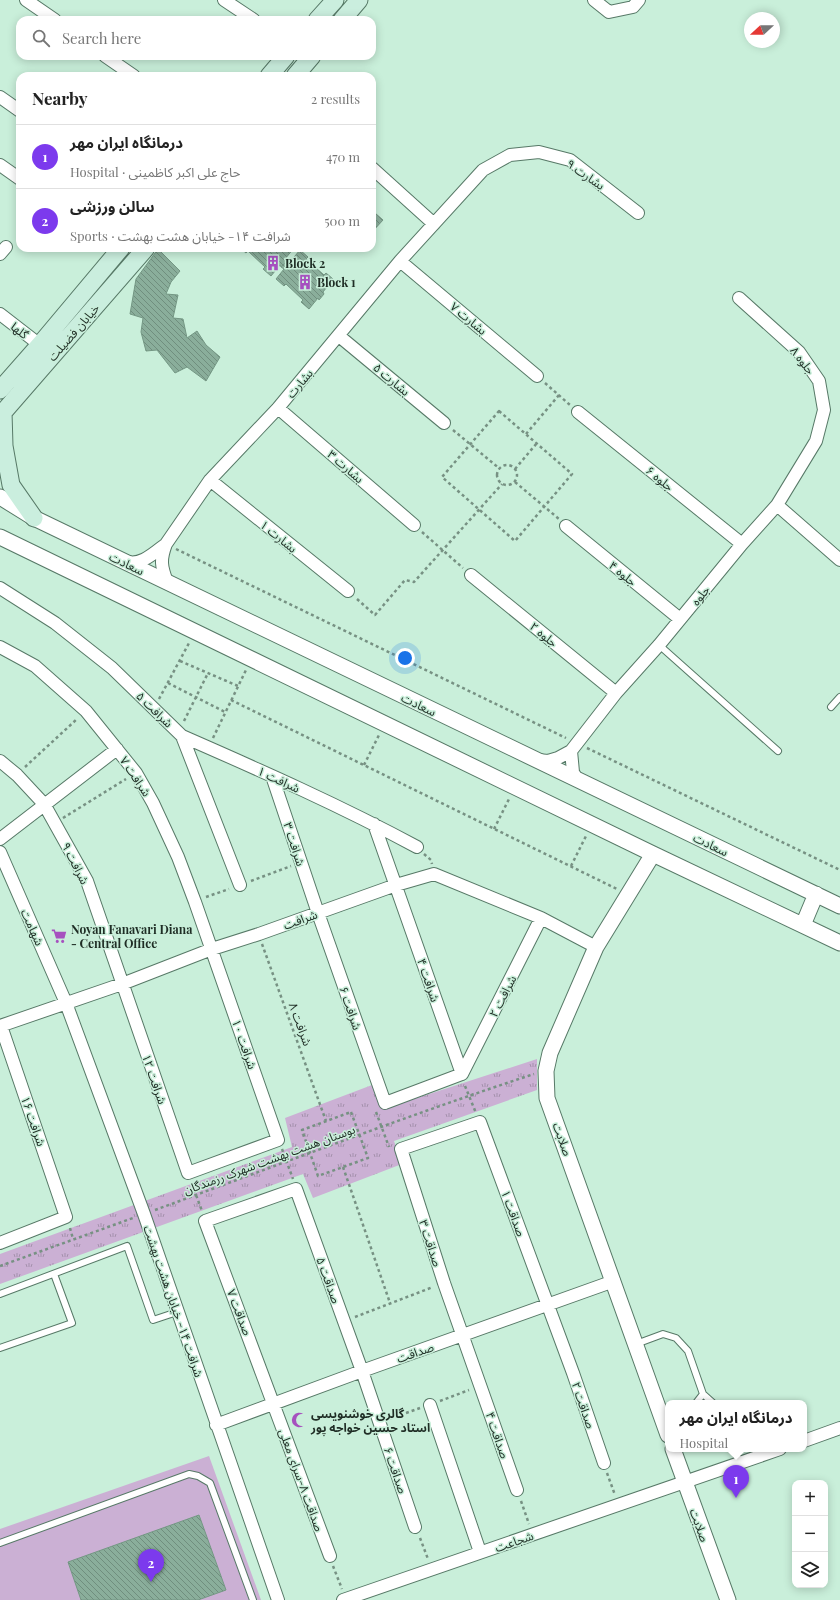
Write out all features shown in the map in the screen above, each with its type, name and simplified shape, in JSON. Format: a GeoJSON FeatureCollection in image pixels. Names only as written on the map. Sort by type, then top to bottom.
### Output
{"type":"FeatureCollection","features":[{"type":"Feature","properties":{"kind":"main road"},"geometry":{"type":"LineString","coordinates":[[321,16],[335,0]]}},
{"type":"Feature","properties":{"kind":"main road"},"geometry":{"type":"LineString","coordinates":[[345,16],[359,0]]}},
{"type":"Feature","properties":{"kind":"main road"},"geometry":{"type":"LineString","coordinates":[[272,72],[283,60]]}},
{"type":"Feature","properties":{"kind":"main road","name":"خیابان فضیلت"},"geometry":{"type":"LineString","coordinates":[[0,390],[40,345],[116,252]]}},
{"type":"Feature","properties":{"kind":"main road","name":"خیابان فضیلت"},"geometry":{"type":"LineString","coordinates":[[1,414],[143,252]]}},
{"type":"Feature","properties":{"kind":"main road"},"geometry":{"type":"LineString","coordinates":[[76,302],[90,313]]}},
{"type":"Feature","properties":{"kind":"main road"},"geometry":{"type":"LineString","coordinates":[[1,414],[4,446],[11,485],[34,518]]}},
{"type":"Feature","properties":{"kind":"street"},"geometry":{"type":"LineString","coordinates":[[26,0],[49,16]]}},
{"type":"Feature","properties":{"kind":"street"},"geometry":{"type":"LineString","coordinates":[[224,0],[248,16]]}},
{"type":"Feature","properties":{"kind":"street"},"geometry":{"type":"LineString","coordinates":[[594,0],[609,12],[633,7],[640,0]]}},
{"type":"Feature","properties":{"kind":"street"},"geometry":{"type":"LineString","coordinates":[[111,60],[128,72]]}},
{"type":"Feature","properties":{"kind":"street"},"geometry":{"type":"LineString","coordinates":[[0,97],[16,108]]}},
{"type":"Feature","properties":{"kind":"street","name":"بشارت ۹"},"geometry":{"type":"LineString","coordinates":[[434,224],[483,170],[510,155],[539,152],[570,160],[638,213]]}},
{"type":"Feature","properties":{"kind":"street"},"geometry":{"type":"LineString","coordinates":[[0,165],[16,176]]}},
{"type":"Feature","properties":{"kind":"street"},"geometry":{"type":"LineString","coordinates":[[376,172],[434,224]]}},
{"type":"Feature","properties":{"kind":"street","name":"بشارت"},"geometry":{"type":"LineString","coordinates":[[166,544],[210,480],[278,408],[400,261],[434,224]]}},
{"type":"Feature","properties":{"kind":"street","name":"بشارت ۷"},"geometry":{"type":"LineString","coordinates":[[400,261],[537,376]]}},
{"type":"Feature","properties":{"kind":"street","name":"جلوه ۸"},"geometry":{"type":"LineString","coordinates":[[738,298],[799,352],[819,381],[824,410],[816,441],[778,505]]}},
{"type":"Feature","properties":{"kind":"street","name":"گلها"},"geometry":{"type":"LineString","coordinates":[[0,314],[40,345]]}},
{"type":"Feature","properties":{"kind":"street","name":"بشارت ۵"},"geometry":{"type":"LineString","coordinates":[[339,336],[444,423]]}},
{"type":"Feature","properties":{"kind":"street","name":"بشارت ۳"},"geometry":{"type":"LineString","coordinates":[[278,408],[414,525]]}},
{"type":"Feature","properties":{"kind":"street","name":"جلوه ۶"},"geometry":{"type":"LineString","coordinates":[[578,412],[742,544]]}},
{"type":"Feature","properties":{"kind":"street","name":"بشارت ۱"},"geometry":{"type":"LineString","coordinates":[[210,480],[348,591]]}},
{"type":"Feature","properties":{"kind":"street","name":"سعادت"},"geometry":{"type":"LineString","coordinates":[[0,497],[34,518],[120,560],[840,906]]}},
{"type":"Feature","properties":{"kind":"street"},"geometry":{"type":"LineString","coordinates":[[778,505],[840,560]]}},
{"type":"Feature","properties":{"kind":"street","name":"جلوه"},"geometry":{"type":"LineString","coordinates":[[574,747],[616,693],[659,645],[742,544],[778,505]]}},
{"type":"Feature","properties":{"kind":"street","name":"جلوه ۴"},"geometry":{"type":"LineString","coordinates":[[566,526],[680,619]]}},
{"type":"Feature","properties":{"kind":"street"},"geometry":{"type":"LineString","coordinates":[[0,537],[384,724],[840,943]]}},
{"type":"Feature","properties":{"kind":"street"},"geometry":{"type":"LineString","coordinates":[[120,560],[131,564],[147,559],[166,544]]}},
{"type":"Feature","properties":{"kind":"street"},"geometry":{"type":"LineString","coordinates":[[166,544],[161,558],[162,570],[166,582]]}},
{"type":"Feature","properties":{"kind":"street","name":"جلوه ۲"},"geometry":{"type":"LineString","coordinates":[[472,575],[616,693]]}},
{"type":"Feature","properties":{"kind":"street","name":"شرافت ۵"},"geometry":{"type":"LineString","coordinates":[[0,588],[61,628],[112,668],[182,736],[240,885]]}},
{"type":"Feature","properties":{"kind":"street","name":"شرافت ۷"},"geometry":{"type":"LineString","coordinates":[[0,646],[35,666],[86,710],[136,773],[153,803],[178,857],[212,949]]}},
{"type":"Feature","properties":{"kind":"street","name":"شرافت ۱"},"geometry":{"type":"LineString","coordinates":[[182,736],[374,824],[417,847]]}},
{"type":"Feature","properties":{"kind":"street"},"geometry":{"type":"LineString","coordinates":[[535,759],[548,761],[558,758],[574,747]]}},
{"type":"Feature","properties":{"kind":"street"},"geometry":{"type":"LineString","coordinates":[[574,747],[573,772],[577,780]]}},
{"type":"Feature","properties":{"kind":"street"},"geometry":{"type":"LineString","coordinates":[[0,839],[117,749]]}},
{"type":"Feature","properties":{"kind":"street","name":"شرافت ۹"},"geometry":{"type":"LineString","coordinates":[[0,761],[17,775],[44,804],[87,881],[122,984]]}},
{"type":"Feature","properties":{"kind":"street","name":"شرافت ۳"},"geometry":{"type":"LineString","coordinates":[[272,776],[318,913]]}},
{"type":"Feature","properties":{"kind":"street"},"geometry":{"type":"LineString","coordinates":[[374,824],[396,885]]}},
{"type":"Feature","properties":{"kind":"street","name":"شهامت"},"geometry":{"type":"LineString","coordinates":[[0,852],[66,1003]]}},
{"type":"Feature","properties":{"kind":"street","name":"صلابت"},"geometry":{"type":"LineString","coordinates":[[653,854],[596,947],[550,1053],[546,1070],[548,1098],[665,1426]]}},
{"type":"Feature","properties":{"kind":"street"},"geometry":{"type":"LineString","coordinates":[[434,874],[541,918],[596,947]]}},
{"type":"Feature","properties":{"kind":"street","name":"شرافت"},"geometry":{"type":"LineString","coordinates":[[1,1026],[122,984],[212,949],[259,934],[396,885],[434,874]]}},
{"type":"Feature","properties":{"kind":"street","name":"شرافت ۴"},"geometry":{"type":"LineString","coordinates":[[396,885],[462,1074]]}},
{"type":"Feature","properties":{"kind":"street"},"geometry":{"type":"LineString","coordinates":[[803,925],[816,894]]}},
{"type":"Feature","properties":{"kind":"street","name":"شرافت ۶"},"geometry":{"type":"LineString","coordinates":[[318,913],[385,1103]]}},
{"type":"Feature","properties":{"kind":"street","name":"شرافت ۲"},"geometry":{"type":"LineString","coordinates":[[462,1074],[541,918]]}},
{"type":"Feature","properties":{"kind":"street","name":"شرافت ۱۰"},"geometry":{"type":"LineString","coordinates":[[212,949],[278,1140]]}},
{"type":"Feature","properties":{"kind":"street","name":"شرافت ۱۲"},"geometry":{"type":"LineString","coordinates":[[122,984],[188,1173]]}},
{"type":"Feature","properties":{"kind":"street","name":"شرافت ۱۴- خیابان هشت بهشت"},"geometry":{"type":"LineString","coordinates":[[66,1003],[144,1214],[278,1600]]}},
{"type":"Feature","properties":{"kind":"street","name":"شرافت ۱۶"},"geometry":{"type":"LineString","coordinates":[[0,1243],[66,1217],[1,1026]]}},
{"type":"Feature","properties":{"kind":"street"},"geometry":{"type":"LineString","coordinates":[[385,1103],[462,1074]]}},
{"type":"Feature","properties":{"kind":"street"},"geometry":{"type":"LineString","coordinates":[[401,1149],[480,1122]]}},
{"type":"Feature","properties":{"kind":"street","name":"صداقت ۱"},"geometry":{"type":"LineString","coordinates":[[480,1122],[547,1305]]}},
{"type":"Feature","properties":{"kind":"street"},"geometry":{"type":"LineString","coordinates":[[188,1173],[278,1140]]}},
{"type":"Feature","properties":{"kind":"street","name":"صداقت ۳"},"geometry":{"type":"LineString","coordinates":[[401,1149],[444,1283],[464,1335]]}},
{"type":"Feature","properties":{"kind":"street"},"geometry":{"type":"LineString","coordinates":[[205,1221],[296,1188]]}},
{"type":"Feature","properties":{"kind":"street","name":"صداقت ۵"},"geometry":{"type":"LineString","coordinates":[[296,1188],[362,1371]]}},
{"type":"Feature","properties":{"kind":"street","name":"صداقت ۷"},"geometry":{"type":"LineString","coordinates":[[205,1221],[274,1404]]}},
{"type":"Feature","properties":{"kind":"street","name":"صداقت"},"geometry":{"type":"LineString","coordinates":[[216,1425],[614,1281]]}},
{"type":"Feature","properties":{"kind":"street","name":"صداقت ۲"},"geometry":{"type":"LineString","coordinates":[[547,1305],[604,1463]]}},
{"type":"Feature","properties":{"kind":"street","name":"صداقت ۴"},"geometry":{"type":"LineString","coordinates":[[464,1335],[517,1490]]}},
{"type":"Feature","properties":{"kind":"street","name":"صداقت ۶"},"geometry":{"type":"LineString","coordinates":[[362,1371],[415,1527]]}},
{"type":"Feature","properties":{"kind":"street","name":"صداقت ۸-سرای معلی"},"geometry":{"type":"LineString","coordinates":[[274,1404],[330,1556]]}},
{"type":"Feature","properties":{"kind":"street"},"geometry":{"type":"LineString","coordinates":[[430,1405],[480,1552]]}},
{"type":"Feature","properties":{"kind":"street"},"geometry":{"type":"LineString","coordinates":[[807,1440],[840,1428]]}},
{"type":"Feature","properties":{"kind":"street","name":"صلابت"},"geometry":{"type":"LineString","coordinates":[[674,1452],[728,1600]]}},
{"type":"Feature","properties":{"kind":"street","name":"شجاعت"},"geometry":{"type":"LineString","coordinates":[[344,1600],[771,1452]]}},
{"type":"Feature","properties":{"kind":"lane"},"geometry":{"type":"LineString","coordinates":[[659,645],[778,751]]}},
{"type":"Feature","properties":{"kind":"lane"},"geometry":{"type":"LineString","coordinates":[[831,707],[840,697]]}},
{"type":"Feature","properties":{"kind":"lane"},"geometry":{"type":"LineString","coordinates":[[0,1294],[127,1246],[154,1320],[177,1312]]}},
{"type":"Feature","properties":{"kind":"lane"},"geometry":{"type":"LineString","coordinates":[[0,1348],[72,1323],[54,1274]]}},
{"type":"Feature","properties":{"kind":"lane"},"geometry":{"type":"LineString","coordinates":[[636,1344],[663,1334],[676,1338],[688,1351],[703,1394],[710,1400]]}},
{"type":"Feature","properties":{"kind":"lane"},"geometry":{"type":"LineString","coordinates":[[698,1400],[703,1394]]}},
{"type":"Feature","properties":{"kind":"lane"},"geometry":{"type":"LineString","coordinates":[[735,1452],[740,1463]]}},
{"type":"Feature","properties":{"kind":"lane"},"geometry":{"type":"LineString","coordinates":[[0,1543],[190,1474],[198,1476],[210,1483],[254,1600]]}},
{"type":"Feature","properties":{"kind":"path"},"geometry":{"type":"LineString","coordinates":[[537,376],[578,412]]}},
{"type":"Feature","properties":{"kind":"path"},"geometry":{"type":"LineString","coordinates":[[526,434],[559,395]]}},
{"type":"Feature","properties":{"kind":"path"},"geometry":{"type":"LineString","coordinates":[[499,411],[526,434],[572,474],[515,541],[442,477],[499,411]]}},
{"type":"Feature","properties":{"kind":"path"},"geometry":{"type":"LineString","coordinates":[[444,423],[500,469]]}},
{"type":"Feature","properties":{"kind":"path"},"geometry":{"type":"LineString","coordinates":[[515,469],[537,443]]}},
{"type":"Feature","properties":{"kind":"path"},"geometry":{"type":"LineString","coordinates":[[510,465],[515,469],[517,476],[515,482],[509,485],[502,484],[498,478],[498,471],[502,466],[510,465]]}},
{"type":"Feature","properties":{"kind":"path"},"geometry":{"type":"LineString","coordinates":[[515,482],[566,526]]}},
{"type":"Feature","properties":{"kind":"path"},"geometry":{"type":"LineString","coordinates":[[348,591],[375,614],[405,580],[414,582],[502,484]]}},
{"type":"Feature","properties":{"kind":"path"},"geometry":{"type":"LineString","coordinates":[[414,525],[472,575]]}},
{"type":"Feature","properties":{"kind":"path"},"geometry":{"type":"LineString","coordinates":[[166,544],[574,747],[840,870]]}},
{"type":"Feature","properties":{"kind":"path"},"geometry":{"type":"LineString","coordinates":[[154,708],[195,632]]}},
{"type":"Feature","properties":{"kind":"path"},"geometry":{"type":"LineString","coordinates":[[208,747],[252,659]]}},
{"type":"Feature","properties":{"kind":"path"},"geometry":{"type":"LineString","coordinates":[[180,660],[238,686]]}},
{"type":"Feature","properties":{"kind":"path"},"geometry":{"type":"LineString","coordinates":[[182,736],[183,724],[208,673]]}},
{"type":"Feature","properties":{"kind":"path"},"geometry":{"type":"LineString","coordinates":[[168,682],[225,712]]}},
{"type":"Feature","properties":{"kind":"path"},"geometry":{"type":"LineString","coordinates":[[231,700],[628,895]]}},
{"type":"Feature","properties":{"kind":"path"},"geometry":{"type":"LineString","coordinates":[[17,775],[86,710]]}},
{"type":"Feature","properties":{"kind":"path"},"geometry":{"type":"LineString","coordinates":[[364,765],[384,724]]}},
{"type":"Feature","properties":{"kind":"path"},"geometry":{"type":"LineString","coordinates":[[55,823],[136,773]]}},
{"type":"Feature","properties":{"kind":"path"},"geometry":{"type":"LineString","coordinates":[[494,829],[515,787]]}},
{"type":"Feature","properties":{"kind":"path"},"geometry":{"type":"LineString","coordinates":[[571,866],[592,824]]}},
{"type":"Feature","properties":{"kind":"path"},"geometry":{"type":"LineString","coordinates":[[417,847],[431,860],[434,874]]}},
{"type":"Feature","properties":{"kind":"path","name":"شرافت ۸"},"geometry":{"type":"LineString","coordinates":[[259,934],[326,1121]]}},
{"type":"Feature","properties":{"kind":"path","name":"بوستان هشت بهشت شهرک رزمندگان"},"geometry":{"type":"LineString","coordinates":[[0,1266],[287,1161],[546,1070]]}},
{"type":"Feature","properties":{"kind":"path"},"geometry":{"type":"LineString","coordinates":[[462,1074],[480,1122]]}},
{"type":"Feature","properties":{"kind":"path"},"geometry":{"type":"LineString","coordinates":[[385,1103],[376,1110],[390,1150],[401,1149]]}},
{"type":"Feature","properties":{"kind":"path"},"geometry":{"type":"LineString","coordinates":[[351,1112],[368,1158],[318,1176],[302,1130],[326,1121],[351,1112]]}},
{"type":"Feature","properties":{"kind":"path"},"geometry":{"type":"LineString","coordinates":[[278,1140],[296,1188]]}},
{"type":"Feature","properties":{"kind":"path"},"geometry":{"type":"LineString","coordinates":[[343,1167],[390,1303]]}},
{"type":"Feature","properties":{"kind":"path"},"geometry":{"type":"LineString","coordinates":[[188,1173],[205,1221]]}},
{"type":"Feature","properties":{"kind":"path"},"geometry":{"type":"LineString","coordinates":[[343,1321],[444,1283]]}},
{"type":"Feature","properties":{"kind":"path"},"geometry":{"type":"LineString","coordinates":[[604,1463],[618,1505]]}},
{"type":"Feature","properties":{"kind":"path"},"geometry":{"type":"LineString","coordinates":[[517,1490],[533,1534]]}},
{"type":"Feature","properties":{"kind":"path"},"geometry":{"type":"LineString","coordinates":[[415,1527],[431,1569]]}},
{"type":"Feature","properties":{"kind":"path"},"geometry":{"type":"LineString","coordinates":[[330,1556],[344,1600]]}},
{"type":"Feature","properties":{"kind":"green space"},"geometry":{"type":"Polygon","coordinates":[[[537,1059],[537,1090],[394,1141],[402,1164],[313,1198],[303,1174],[0,1284],[0,1254],[292,1147],[285,1118],[372,1085],[383,1109],[537,1059]]]}},
{"type":"Feature","properties":{"kind":"green space"},"geometry":{"type":"Polygon","coordinates":[[[209,1456],[261,1600],[0,1600],[0,1529],[209,1456]]]}},
{"type":"Feature","properties":{"kind":"building"},"geometry":{"type":"Polygon","coordinates":[[[376,214],[383,220],[376,228],[376,214]]]}},
{"type":"Feature","properties":{"kind":"building"},"geometry":{"type":"Polygon","coordinates":[[[156,252],[161,252],[180,271],[171,282],[166,294],[178,295],[173,318],[183,319],[187,338],[197,331],[206,345],[220,357],[206,381],[187,367],[175,373],[157,350],[146,351],[141,332],[143,318],[130,314],[136,279],[156,252]]]}},
{"type":"Feature","properties":{"kind":"building","name":"Block 2"},"geometry":{"type":"Polygon","coordinates":[[[249,252],[291,252],[285,259],[287,261],[281,267],[280,265],[271,276],[263,269],[265,267],[249,252]]]}},
{"type":"Feature","properties":{"kind":"building","name":"Block 1"},"geometry":{"type":"Polygon","coordinates":[[[298,252],[302,252],[308,257],[306,259],[324,275],[326,273],[333,279],[323,292],[324,294],[319,300],[318,298],[309,309],[301,302],[303,300],[286,284],[284,286],[276,279],[284,269],[281,267],[287,261],[289,263],[298,252]]]}},
{"type":"Feature","properties":{"kind":"building"},"geometry":{"type":"Polygon","coordinates":[[[199,1515],[226,1590],[198,1600],[81,1600],[68,1562],[199,1515]]]}},
{"type":"Feature","properties":{"kind":"place","name":"Block 2"},"geometry":{"type":"Point","coordinates":[273,263]}},
{"type":"Feature","properties":{"kind":"place","name":"Block 1"},"geometry":{"type":"Point","coordinates":[305,282]}},
{"type":"Feature","properties":{"kind":"place","name":"Noyan Fanavari Diana - Central Office"},"geometry":{"type":"Point","coordinates":[59,936]}},
{"type":"Feature","properties":{"kind":"place","name":"گالری خوشنویسی استاد حسین خواجه پور"},"geometry":{"type":"Point","coordinates":[299,1420]}},
{"type":"Feature","properties":{"kind":"place","name":"درمانگاه ایران مهر"},"geometry":{"type":"Point","coordinates":[736,1498]}},
{"type":"Feature","properties":{"kind":"place","name":"سالن ورزشی"},"geometry":{"type":"Point","coordinates":[151,1582]}}]}
